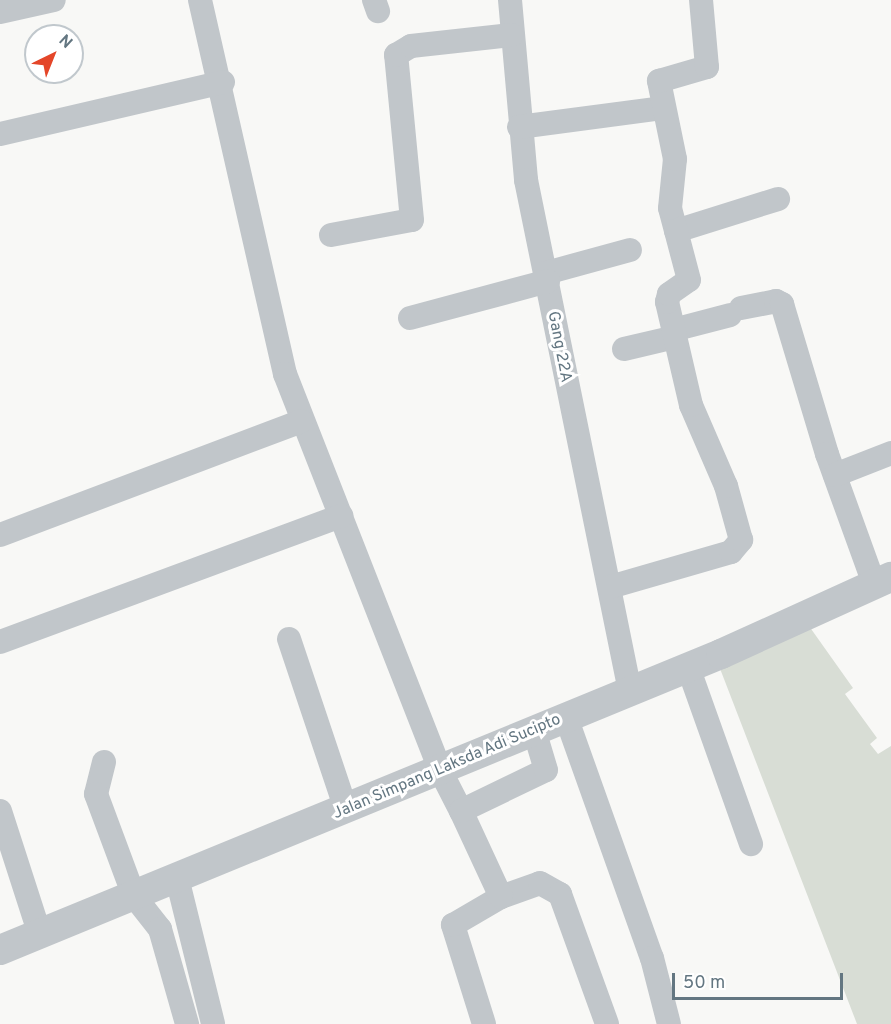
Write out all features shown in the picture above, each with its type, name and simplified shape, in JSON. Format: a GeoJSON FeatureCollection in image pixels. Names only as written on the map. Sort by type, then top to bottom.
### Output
{"type":"FeatureCollection","features":[{"type":"Feature","properties":{"kind":"street"},"geometry":{"type":"LineString","coordinates":[[0,12],[54,0]]}},
{"type":"Feature","properties":{"kind":"street"},"geometry":{"type":"LineString","coordinates":[[200,0],[223,82],[276,345],[301,421],[341,516],[440,770],[501,897]]}},
{"type":"Feature","properties":{"kind":"street","name":"Gang 22A"},"geometry":{"type":"LineString","coordinates":[[510,0],[519,127],[630,691]]}},
{"type":"Feature","properties":{"kind":"street"},"geometry":{"type":"LineString","coordinates":[[610,587],[740,545],[726,486],[690,405],[668,296],[689,280],[670,208],[675,159],[659,81],[707,67],[701,0]]}},
{"type":"Feature","properties":{"kind":"street"},"geometry":{"type":"LineString","coordinates":[[331,235],[412,220],[396,55],[411,46],[511,35]]}},
{"type":"Feature","properties":{"kind":"street"},"geometry":{"type":"LineString","coordinates":[[0,134],[223,82]]}},
{"type":"Feature","properties":{"kind":"street"},"geometry":{"type":"LineString","coordinates":[[519,127],[664,108]]}},
{"type":"Feature","properties":{"kind":"street"},"geometry":{"type":"LineString","coordinates":[[676,231],[778,199]]}},
{"type":"Feature","properties":{"kind":"street"},"geometry":{"type":"LineString","coordinates":[[410,318],[630,250]]}},
{"type":"Feature","properties":{"kind":"street"},"geometry":{"type":"LineString","coordinates":[[624,349],[736,311],[776,301],[782,304],[835,475],[883,581]]}},
{"type":"Feature","properties":{"kind":"street"},"geometry":{"type":"LineString","coordinates":[[0,535],[301,421]]}},
{"type":"Feature","properties":{"kind":"street"},"geometry":{"type":"LineString","coordinates":[[835,475],[891,453]]}},
{"type":"Feature","properties":{"kind":"street"},"geometry":{"type":"LineString","coordinates":[[0,642],[341,516]]}},
{"type":"Feature","properties":{"kind":"street","name":"Jalan Simpang Laksda Adi Sucipto"},"geometry":{"type":"LineString","coordinates":[[0,950],[688,667],[883,581]]}},
{"type":"Feature","properties":{"kind":"street"},"geometry":{"type":"LineString","coordinates":[[289,639],[346,809]]}},
{"type":"Feature","properties":{"kind":"street"},"geometry":{"type":"LineString","coordinates":[[688,667],[751,844]]}},
{"type":"Feature","properties":{"kind":"street"},"geometry":{"type":"LineString","coordinates":[[566,717],[652,958],[669,1024]]}},
{"type":"Feature","properties":{"kind":"street"},"geometry":{"type":"LineString","coordinates":[[461,811],[546,770],[534,730]]}},
{"type":"Feature","properties":{"kind":"street"},"geometry":{"type":"LineString","coordinates":[[104,762],[96,794],[134,896],[160,929],[187,1024]]}},
{"type":"Feature","properties":{"kind":"street"},"geometry":{"type":"LineString","coordinates":[[0,811],[40,935]]}},
{"type":"Feature","properties":{"kind":"street"},"geometry":{"type":"LineString","coordinates":[[177,878],[213,1024]]}},
{"type":"Feature","properties":{"kind":"street"},"geometry":{"type":"LineString","coordinates":[[484,1024],[453,925],[501,897],[540,883],[560,894],[607,1024]]}},
{"type":"Feature","properties":{"kind":"shaded area"},"geometry":{"type":"Polygon","coordinates":[[[809,626],[853,688],[845,694],[877,738],[870,744],[878,754],[891,746],[891,1024],[857,1024],[719,666],[809,626]]]}}]}
